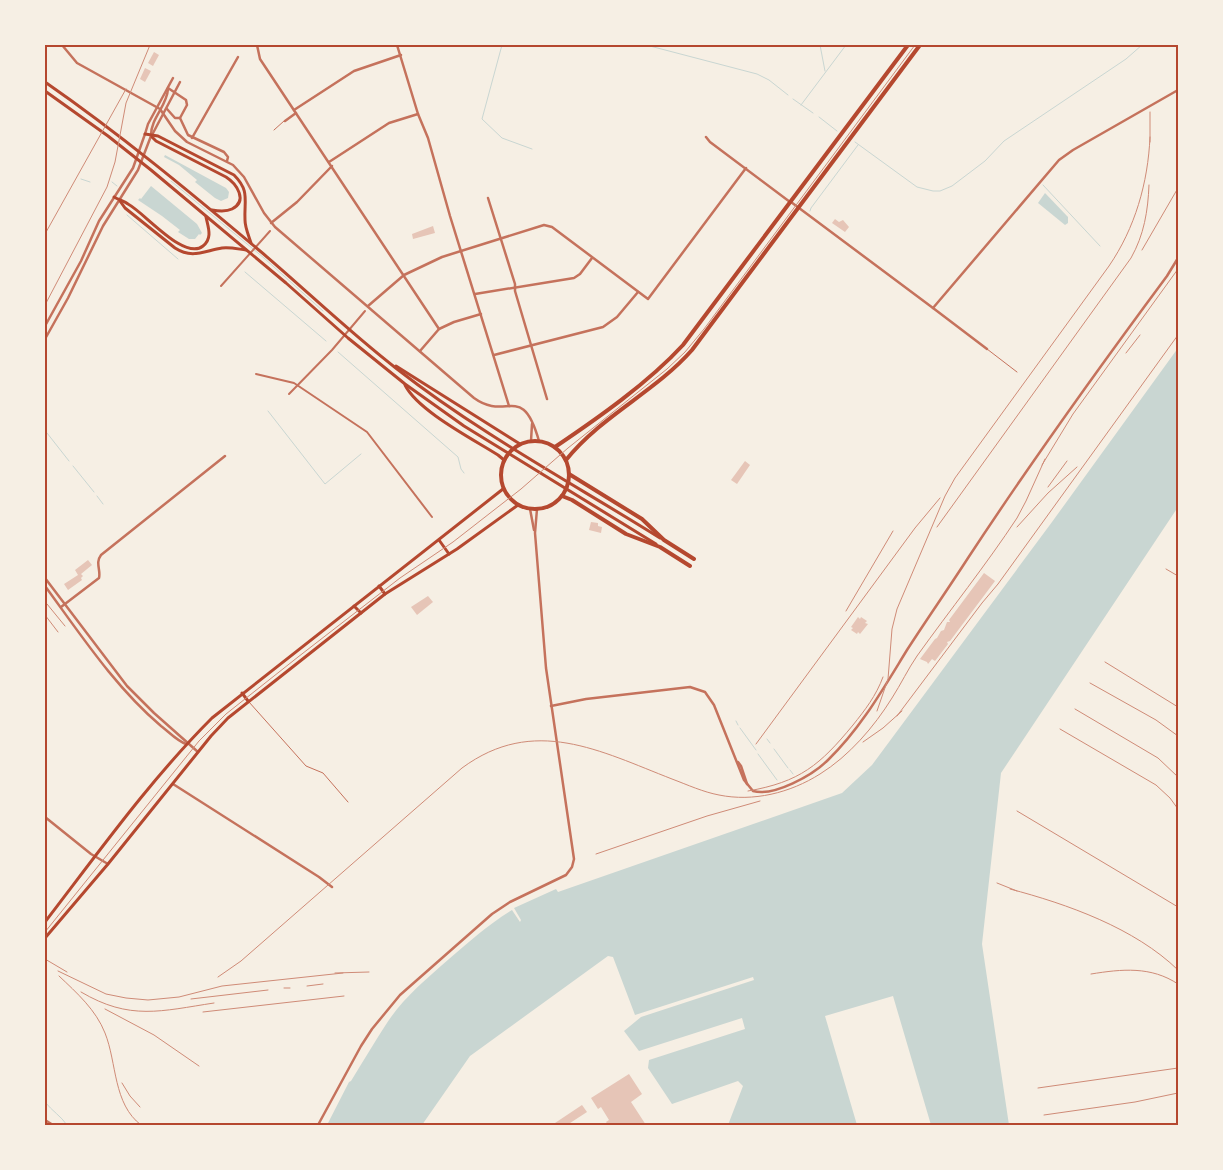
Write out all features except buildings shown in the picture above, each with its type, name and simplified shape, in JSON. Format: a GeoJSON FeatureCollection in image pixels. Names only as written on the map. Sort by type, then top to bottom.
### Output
{"type":"FeatureCollection","features":[{"type":"Feature","properties":{"kind":"main road"},"geometry":{"type":"LineString","coordinates":[[554,447],[597,418],[674,355],[694,331],[908,45]]}},
{"type":"Feature","properties":{"kind":"main road"},"geometry":{"type":"LineString","coordinates":[[566,460],[588,436],[668,373],[687,355],[920,45]]}},
{"type":"Feature","properties":{"kind":"main road"},"geometry":{"type":"LineString","coordinates":[[45,82],[94,117],[211,210],[385,360],[421,387],[467,418],[694,559]]}},
{"type":"Feature","properties":{"kind":"main road"},"geometry":{"type":"LineString","coordinates":[[45,91],[151,170],[255,257],[338,330],[405,384],[464,426],[690,566]]}},
{"type":"Feature","properties":{"kind":"main road"},"geometry":{"type":"LineString","coordinates":[[145,134],[158,136],[234,175],[240,182],[246,195],[245,219],[251,244]]}},
{"type":"Feature","properties":{"kind":"main road"},"geometry":{"type":"LineString","coordinates":[[152,136],[156,141],[226,177],[236,185],[239,189],[240,199],[235,207],[226,211],[211,210]]}},
{"type":"Feature","properties":{"kind":"main road"},"geometry":{"type":"LineString","coordinates":[[114,197],[128,204],[173,240],[189,249],[200,248],[208,240],[210,233],[206,216]]}},
{"type":"Feature","properties":{"kind":"main road"},"geometry":{"type":"LineString","coordinates":[[120,201],[125,208],[184,253],[200,255],[229,248],[246,250]]}},
{"type":"Feature","properties":{"kind":"main road"},"geometry":{"type":"LineString","coordinates":[[385,360],[519,445]]}},
{"type":"Feature","properties":{"kind":"main road"},"geometry":{"type":"LineString","coordinates":[[405,384],[408,392],[440,418],[505,458]]}},
{"type":"Feature","properties":{"kind":"main road"},"geometry":{"type":"LineString","coordinates":[[531,441],[539,441],[554,447],[566,460],[569,476],[563,494],[553,504],[537,509],[518,505],[503,489],[501,477],[505,458],[519,445],[531,441]]}},
{"type":"Feature","properties":{"kind":"main road"},"geometry":{"type":"LineString","coordinates":[[569,476],[642,519],[664,540]]}},
{"type":"Feature","properties":{"kind":"main road"},"geometry":{"type":"LineString","coordinates":[[45,922],[94,856],[212,718],[503,489]]}},
{"type":"Feature","properties":{"kind":"main road"},"geometry":{"type":"LineString","coordinates":[[563,494],[626,534],[660,547]]}},
{"type":"Feature","properties":{"kind":"main road"},"geometry":{"type":"LineString","coordinates":[[45,938],[224,722],[248,701],[385,594],[449,554],[518,505]]}},
{"type":"Feature","properties":{"kind":"main road"},"geometry":{"type":"LineString","coordinates":[[439,540],[449,554]]}},
{"type":"Feature","properties":{"kind":"main road"},"geometry":{"type":"LineString","coordinates":[[379,586],[385,594]]}},
{"type":"Feature","properties":{"kind":"main road"},"geometry":{"type":"LineString","coordinates":[[354,606],[361,613]]}},
{"type":"Feature","properties":{"kind":"main road"},"geometry":{"type":"LineString","coordinates":[[295,652],[301,660]]}},
{"type":"Feature","properties":{"kind":"main road"},"geometry":{"type":"LineString","coordinates":[[242,693],[248,701]]}},
{"type":"Feature","properties":{"kind":"street"},"geometry":{"type":"LineString","coordinates":[[62,45],[74,60],[160,109],[175,131],[187,142],[227,161],[244,177],[271,223],[479,402],[491,407],[509,406],[522,408],[529,414],[539,441]]}},
{"type":"Feature","properties":{"kind":"street"},"geometry":{"type":"LineString","coordinates":[[257,45],[260,59],[439,329]]}},
{"type":"Feature","properties":{"kind":"street"},"geometry":{"type":"LineString","coordinates":[[398,45],[509,406]]}},
{"type":"Feature","properties":{"kind":"street"},"geometry":{"type":"LineString","coordinates":[[45,50],[45,62]]}},
{"type":"Feature","properties":{"kind":"street"},"geometry":{"type":"LineString","coordinates":[[294,110],[354,70],[401,55]]}},
{"type":"Feature","properties":{"kind":"street"},"geometry":{"type":"LineString","coordinates":[[192,138],[238,56]]}},
{"type":"Feature","properties":{"kind":"street"},"geometry":{"type":"LineString","coordinates":[[45,326],[99,221],[133,168],[148,124],[173,78]]}},
{"type":"Feature","properties":{"kind":"street"},"geometry":{"type":"LineString","coordinates":[[45,340],[47,332],[74,286],[103,226],[138,170],[152,136],[180,82]]}},
{"type":"Feature","properties":{"kind":"street"},"geometry":{"type":"LineString","coordinates":[[168,88],[187,102],[180,118],[188,135],[224,152],[228,156],[227,161]]}},
{"type":"Feature","properties":{"kind":"street"},"geometry":{"type":"LineString","coordinates":[[152,136],[152,126],[168,98],[168,88]]}},
{"type":"Feature","properties":{"kind":"street"},"geometry":{"type":"LineString","coordinates":[[933,308],[1059,160],[1073,150],[1178,90]]}},
{"type":"Feature","properties":{"kind":"street"},"geometry":{"type":"LineString","coordinates":[[167,109],[175,118],[180,118]]}},
{"type":"Feature","properties":{"kind":"street"},"geometry":{"type":"LineString","coordinates":[[285,121],[296,113]]}},
{"type":"Feature","properties":{"kind":"street"},"geometry":{"type":"LineString","coordinates":[[329,162],[389,123],[418,114]]}},
{"type":"Feature","properties":{"kind":"street"},"geometry":{"type":"LineString","coordinates":[[706,137],[710,142],[986,349]]}},
{"type":"Feature","properties":{"kind":"street"},"geometry":{"type":"LineString","coordinates":[[271,223],[297,202],[332,166]]}},
{"type":"Feature","properties":{"kind":"street"},"geometry":{"type":"LineString","coordinates":[[368,306],[404,275],[442,257],[547,225],[648,299],[746,168]]}},
{"type":"Feature","properties":{"kind":"street"},"geometry":{"type":"LineString","coordinates":[[488,198],[515,284],[514,292],[548,400]]}},
{"type":"Feature","properties":{"kind":"street"},"geometry":{"type":"LineString","coordinates":[[221,286],[270,231]]}},
{"type":"Feature","properties":{"kind":"street"},"geometry":{"type":"LineString","coordinates":[[475,294],[574,278],[580,274],[592,258]]}},
{"type":"Feature","properties":{"kind":"street"},"geometry":{"type":"LineString","coordinates":[[551,706],[586,699],[683,687],[698,689],[704,692],[714,705],[748,785],[753,792],[782,787],[804,778],[828,759],[873,706],[910,646],[1012,491],[1178,258]]}},
{"type":"Feature","properties":{"kind":"street"},"geometry":{"type":"LineString","coordinates":[[68,284],[74,286]]}},
{"type":"Feature","properties":{"kind":"street"},"geometry":{"type":"LineString","coordinates":[[494,355],[603,327],[617,317],[638,292]]}},
{"type":"Feature","properties":{"kind":"street"},"geometry":{"type":"LineString","coordinates":[[289,394],[366,312]]}},
{"type":"Feature","properties":{"kind":"street"},"geometry":{"type":"LineString","coordinates":[[420,351],[439,329],[454,322],[481,314]]}},
{"type":"Feature","properties":{"kind":"street"},"geometry":{"type":"LineString","coordinates":[[256,374],[294,383],[367,432],[432,517]]}},
{"type":"Feature","properties":{"kind":"street"},"geometry":{"type":"LineString","coordinates":[[531,441],[532,420]]}},
{"type":"Feature","properties":{"kind":"street"},"geometry":{"type":"LineString","coordinates":[[61,608],[99,578],[98,560],[101,555],[225,456]]}},
{"type":"Feature","properties":{"kind":"street"},"geometry":{"type":"LineString","coordinates":[[318,1125],[361,1046],[372,1029],[400,995],[492,914],[510,902],[562,877],[572,867],[574,859],[551,706],[535,534],[530,509]]}},
{"type":"Feature","properties":{"kind":"street"},"geometry":{"type":"LineString","coordinates":[[535,534],[537,509]]}},
{"type":"Feature","properties":{"kind":"street"},"geometry":{"type":"LineString","coordinates":[[45,578],[122,680],[159,718],[198,752]]}},
{"type":"Feature","properties":{"kind":"street"},"geometry":{"type":"LineString","coordinates":[[45,586],[118,682],[156,722],[181,742],[188,744]]}},
{"type":"Feature","properties":{"kind":"street"},"geometry":{"type":"LineString","coordinates":[[94,651],[98,649]]}},
{"type":"Feature","properties":{"kind":"street"},"geometry":{"type":"LineString","coordinates":[[118,682],[122,680]]}},
{"type":"Feature","properties":{"kind":"street"},"geometry":{"type":"LineString","coordinates":[[156,722],[159,718]]}},
{"type":"Feature","properties":{"kind":"street"},"geometry":{"type":"LineString","coordinates":[[173,784],[315,874],[332,888]]}},
{"type":"Feature","properties":{"kind":"street"},"geometry":{"type":"LineString","coordinates":[[45,817],[94,856],[108,864]]}},
{"type":"Feature","properties":{"kind":"street"},"geometry":{"type":"LineString","coordinates":[[45,1120],[53,1125]]}},
{"type":"Feature","properties":{"kind":"lane"},"geometry":{"type":"LineString","coordinates":[[274,130],[285,121]]}},
{"type":"Feature","properties":{"kind":"lane"},"geometry":{"type":"LineString","coordinates":[[986,349],[1018,372]]}},
{"type":"Feature","properties":{"kind":"lane"},"geometry":{"type":"LineString","coordinates":[[248,701],[306,766],[323,773],[348,802]]}},
{"type":"Feature","properties":{"kind":"shaded area"},"geometry":{"type":"Polygon","coordinates":[[[165,155],[226,188],[229,192],[228,198],[221,201],[215,198],[195,182],[197,180],[179,165],[164,157],[165,155]]]}},
{"type":"Feature","properties":{"kind":"shaded area"},"geometry":{"type":"Polygon","coordinates":[[[151,186],[197,224],[202,233],[195,239],[189,239],[178,232],[180,230],[162,216],[138,200],[141,199],[151,186]]]}},
{"type":"Feature","properties":{"kind":"shaded area"},"geometry":{"type":"Polygon","coordinates":[[[1045,193],[1068,217],[1068,223],[1065,225],[1038,203],[1045,193]]]}},
{"type":"Feature","properties":{"kind":"shaded area"},"geometry":{"type":"Polygon","coordinates":[[[1178,348],[1178,507],[1001,773],[982,944],[1009,1125],[931,1125],[893,996],[825,1016],[857,1125],[728,1125],[743,1086],[738,1081],[672,1104],[648,1068],[649,1060],[745,1029],[742,1018],[639,1051],[624,1031],[641,1017],[754,980],[753,977],[635,1015],[613,957],[608,956],[470,1056],[422,1125],[327,1125],[349,1082],[391,1016],[414,990],[495,921],[512,910],[520,922],[521,920],[514,908],[556,889],[558,892],[842,793],[872,765],[1178,348]]]}},
{"type":"Feature","properties":{"kind":"waterway"},"geometry":{"type":"LineString","coordinates":[[502,45],[482,119],[502,138],[532,149]]}},
{"type":"Feature","properties":{"kind":"waterway"},"geometry":{"type":"LineString","coordinates":[[646,45],[757,74],[769,80],[788,95]]}},
{"type":"Feature","properties":{"kind":"waterway"},"geometry":{"type":"LineString","coordinates":[[820,45],[825,71]]}},
{"type":"Feature","properties":{"kind":"waterway"},"geometry":{"type":"LineString","coordinates":[[801,105],[846,45]]}},
{"type":"Feature","properties":{"kind":"waterway"},"geometry":{"type":"LineString","coordinates":[[855,142],[917,187],[940,191],[952,186],[985,161],[1004,141],[1126,59],[1142,45]]}},
{"type":"Feature","properties":{"kind":"waterway"},"geometry":{"type":"LineString","coordinates":[[793,99],[813,113]]}},
{"type":"Feature","properties":{"kind":"waterway"},"geometry":{"type":"LineString","coordinates":[[819,117],[837,131]]}},
{"type":"Feature","properties":{"kind":"waterway"},"geometry":{"type":"LineString","coordinates":[[810,211],[858,145]]}},
{"type":"Feature","properties":{"kind":"waterway"},"geometry":{"type":"LineString","coordinates":[[81,179],[90,182]]}},
{"type":"Feature","properties":{"kind":"waterway"},"geometry":{"type":"LineString","coordinates":[[171,181],[264,258],[323,311]]}},
{"type":"Feature","properties":{"kind":"waterway"},"geometry":{"type":"LineString","coordinates":[[112,182],[117,186]]}},
{"type":"Feature","properties":{"kind":"waterway"},"geometry":{"type":"LineString","coordinates":[[1043,185],[1100,246]]}},
{"type":"Feature","properties":{"kind":"waterway"},"geometry":{"type":"LineString","coordinates":[[127,215],[178,259]]}},
{"type":"Feature","properties":{"kind":"waterway"},"geometry":{"type":"LineString","coordinates":[[245,272],[326,341]]}},
{"type":"Feature","properties":{"kind":"waterway"},"geometry":{"type":"LineString","coordinates":[[338,352],[458,457],[464,473]]}},
{"type":"Feature","properties":{"kind":"waterway"},"geometry":{"type":"LineString","coordinates":[[268,411],[325,484],[361,454]]}},
{"type":"Feature","properties":{"kind":"waterway"},"geometry":{"type":"LineString","coordinates":[[47,433],[69,461]]}},
{"type":"Feature","properties":{"kind":"waterway"},"geometry":{"type":"LineString","coordinates":[[73,466],[94,492]]}},
{"type":"Feature","properties":{"kind":"waterway"},"geometry":{"type":"LineString","coordinates":[[97,496],[103,504]]}},
{"type":"Feature","properties":{"kind":"waterway"},"geometry":{"type":"LineString","coordinates":[[736,721],[738,725]]}},
{"type":"Feature","properties":{"kind":"waterway"},"geometry":{"type":"LineString","coordinates":[[740,728],[756,750]]}},
{"type":"Feature","properties":{"kind":"waterway"},"geometry":{"type":"LineString","coordinates":[[767,739],[770,743]]}},
{"type":"Feature","properties":{"kind":"waterway"},"geometry":{"type":"LineString","coordinates":[[774,749],[788,768]]}},
{"type":"Feature","properties":{"kind":"waterway"},"geometry":{"type":"LineString","coordinates":[[758,754],[777,780]]}},
{"type":"Feature","properties":{"kind":"waterway"},"geometry":{"type":"LineString","coordinates":[[790,770],[793,774]]}},
{"type":"Feature","properties":{"kind":"waterway"},"geometry":{"type":"LineString","coordinates":[[45,1102],[67,1125]]}},
{"type":"Feature","properties":{"kind":"tram line"},"geometry":{"type":"LineString","coordinates":[[45,932],[199,741],[226,714],[400,578],[453,542],[521,489],[568,448],[667,369],[685,352],[915,45]]}},
{"type":"Feature","properties":{"kind":"railway"},"geometry":{"type":"LineString","coordinates":[[45,305],[107,187],[115,162],[126,103],[150,45]]}},
{"type":"Feature","properties":{"kind":"railway"},"geometry":{"type":"LineString","coordinates":[[45,234],[126,89]]}},
{"type":"Feature","properties":{"kind":"railway"},"geometry":{"type":"LineString","coordinates":[[1150,112],[1150,142]]}},
{"type":"Feature","properties":{"kind":"railway"},"geometry":{"type":"LineString","coordinates":[[877,711],[888,679],[892,629],[897,609],[945,496],[955,478],[1118,251],[1133,221],[1143,188],[1150,137]]}},
{"type":"Feature","properties":{"kind":"railway"},"geometry":{"type":"LineString","coordinates":[[937,527],[1131,258],[1139,241],[1144,223],[1149,185]]}},
{"type":"Feature","properties":{"kind":"railway"},"geometry":{"type":"LineString","coordinates":[[1142,250],[1178,188]]}},
{"type":"Feature","properties":{"kind":"railway"},"geometry":{"type":"LineString","coordinates":[[1042,465],[1073,414],[1178,269]]}},
{"type":"Feature","properties":{"kind":"railway"},"geometry":{"type":"LineString","coordinates":[[1126,353],[1140,335]]}},
{"type":"Feature","properties":{"kind":"railway"},"geometry":{"type":"LineString","coordinates":[[897,716],[998,584],[1178,335]]}},
{"type":"Feature","properties":{"kind":"railway"},"geometry":{"type":"LineString","coordinates":[[218,977],[241,961],[462,768],[489,752],[515,743],[541,741],[567,743],[593,749],[701,790],[732,797],[758,796],[784,791],[820,774],[851,750],[885,709],[917,656],[1017,518],[1045,459]]}},
{"type":"Feature","properties":{"kind":"railway"},"geometry":{"type":"LineString","coordinates":[[1048,487],[1067,461]]}},
{"type":"Feature","properties":{"kind":"railway"},"geometry":{"type":"LineString","coordinates":[[1017,527],[1048,493],[1077,467]]}},
{"type":"Feature","properties":{"kind":"railway"},"geometry":{"type":"LineString","coordinates":[[756,744],[915,528],[940,498]]}},
{"type":"Feature","properties":{"kind":"railway"},"geometry":{"type":"LineString","coordinates":[[846,611],[893,531]]}},
{"type":"Feature","properties":{"kind":"railway"},"geometry":{"type":"LineString","coordinates":[[1166,569],[1178,576]]}},
{"type":"Feature","properties":{"kind":"railway"},"geometry":{"type":"LineString","coordinates":[[47,604],[65,626]]}},
{"type":"Feature","properties":{"kind":"railway"},"geometry":{"type":"LineString","coordinates":[[45,615],[58,632]]}},
{"type":"Feature","properties":{"kind":"railway"},"geometry":{"type":"LineString","coordinates":[[1105,662],[1178,707]]}},
{"type":"Feature","properties":{"kind":"railway"},"geometry":{"type":"LineString","coordinates":[[748,791],[782,783],[808,770],[819,761],[862,714],[874,697],[883,677]]}},
{"type":"Feature","properties":{"kind":"railway"},"geometry":{"type":"LineString","coordinates":[[1090,683],[1156,720],[1178,736]]}},
{"type":"Feature","properties":{"kind":"railway"},"geometry":{"type":"LineString","coordinates":[[1075,709],[1158,758],[1178,777]]}},
{"type":"Feature","properties":{"kind":"railway"},"geometry":{"type":"LineString","coordinates":[[863,742],[902,711]]}},
{"type":"Feature","properties":{"kind":"railway"},"geometry":{"type":"LineString","coordinates":[[1060,729],[1156,785],[1170,798],[1178,809]]}},
{"type":"Feature","properties":{"kind":"railway"},"geometry":{"type":"LineString","coordinates":[[596,854],[707,816],[760,801]]}},
{"type":"Feature","properties":{"kind":"railway"},"geometry":{"type":"LineString","coordinates":[[1017,811],[1178,907]]}},
{"type":"Feature","properties":{"kind":"railway"},"geometry":{"type":"LineString","coordinates":[[997,883],[1017,891]]}},
{"type":"Feature","properties":{"kind":"railway"},"geometry":{"type":"LineString","coordinates":[[1010,889],[1054,902],[1099,919],[1142,942],[1178,970]]}},
{"type":"Feature","properties":{"kind":"railway"},"geometry":{"type":"LineString","coordinates":[[45,959],[67,972]]}},
{"type":"Feature","properties":{"kind":"railway"},"geometry":{"type":"LineString","coordinates":[[1091,974],[1136,970],[1157,974],[1178,984]]}},
{"type":"Feature","properties":{"kind":"railway"},"geometry":{"type":"LineString","coordinates":[[58,971],[106,994],[148,1000],[179,997],[222,986],[343,973]]}},
{"type":"Feature","properties":{"kind":"railway"},"geometry":{"type":"LineString","coordinates":[[335,973],[369,972]]}},
{"type":"Feature","properties":{"kind":"railway"},"geometry":{"type":"LineString","coordinates":[[59,976],[97,1017],[109,1045],[120,1095],[125,1106],[141,1125]]}},
{"type":"Feature","properties":{"kind":"railway"},"geometry":{"type":"LineString","coordinates":[[307,986],[323,984]]}},
{"type":"Feature","properties":{"kind":"railway"},"geometry":{"type":"LineString","coordinates":[[284,988],[290,988]]}},
{"type":"Feature","properties":{"kind":"railway"},"geometry":{"type":"LineString","coordinates":[[191,999],[268,990]]}},
{"type":"Feature","properties":{"kind":"railway"},"geometry":{"type":"LineString","coordinates":[[81,992],[115,1007],[131,1010],[162,1011],[214,1003]]}},
{"type":"Feature","properties":{"kind":"railway"},"geometry":{"type":"LineString","coordinates":[[203,1012],[344,996]]}},
{"type":"Feature","properties":{"kind":"railway"},"geometry":{"type":"LineString","coordinates":[[105,1009],[154,1035],[199,1066]]}},
{"type":"Feature","properties":{"kind":"railway"},"geometry":{"type":"LineString","coordinates":[[1038,1088],[1178,1068]]}},
{"type":"Feature","properties":{"kind":"railway"},"geometry":{"type":"LineString","coordinates":[[122,1083],[140,1107]]}},
{"type":"Feature","properties":{"kind":"railway"},"geometry":{"type":"LineString","coordinates":[[1044,1115],[1135,1102],[1178,1093]]}}]}
